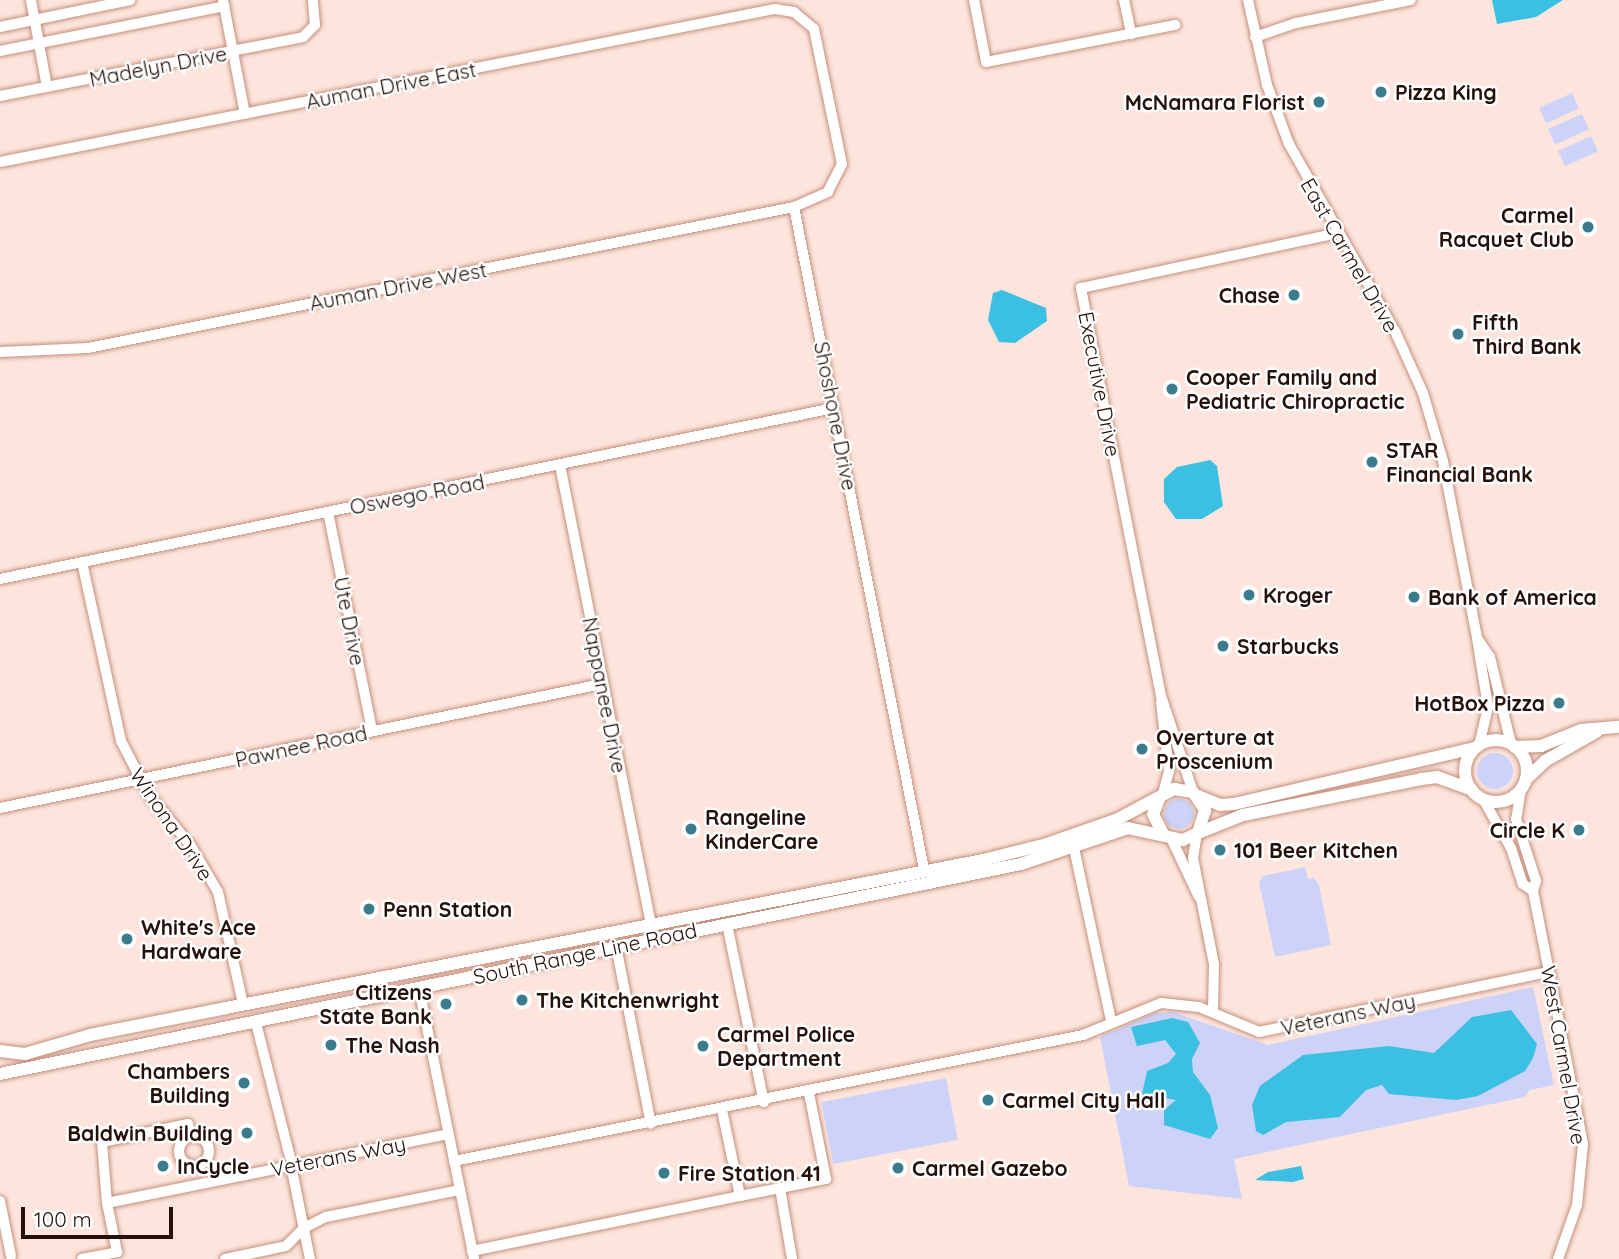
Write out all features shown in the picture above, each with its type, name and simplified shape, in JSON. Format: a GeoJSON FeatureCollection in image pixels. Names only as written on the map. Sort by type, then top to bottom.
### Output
{"type":"FeatureCollection","features":[{"type":"Feature","properties":{"kind":"main road"},"geometry":{"type":"LineString","coordinates":[[1596,732],[1581,730],[1541,746],[1513,746],[1495,740],[1477,747],[1234,804],[1220,804],[1174,789],[1162,795],[1153,814],[1169,838],[1198,833],[1236,817],[1437,777],[1472,790],[1483,799],[1504,801],[1545,761],[1596,732],[1619,727]]}},
{"type":"Feature","properties":{"kind":"main road"},"geometry":{"type":"LineString","coordinates":[[1513,746],[1525,762],[1523,784]]}},
{"type":"Feature","properties":{"kind":"main road"},"geometry":{"type":"LineString","coordinates":[[1472,790],[1466,764],[1477,747]]}},
{"type":"Feature","properties":{"kind":"main road"},"geometry":{"type":"LineString","coordinates":[[1195,794],[1205,818],[1198,833]]}},
{"type":"Feature","properties":{"kind":"main road","name":"South Range Line Road"},"geometry":{"type":"LineString","coordinates":[[0,1051],[25,1054],[90,1035],[1047,844],[1137,811],[1162,795]]}},
{"type":"Feature","properties":{"kind":"main road","name":"South Range Line Road"},"geometry":{"type":"LineString","coordinates":[[0,1074],[1021,864],[1134,828],[1169,838]]}},
{"type":"Feature","properties":{"kind":"street"},"geometry":{"type":"LineString","coordinates":[[31,0],[47,87]]}},
{"type":"Feature","properties":{"kind":"street"},"geometry":{"type":"LineString","coordinates":[[0,27],[130,0]]}},
{"type":"Feature","properties":{"kind":"street","name":"Madelyn Drive"},"geometry":{"type":"LineString","coordinates":[[0,96],[303,37],[314,29],[313,0]]}},
{"type":"Feature","properties":{"kind":"street"},"geometry":{"type":"LineString","coordinates":[[974,0],[986,62],[1175,25]]}},
{"type":"Feature","properties":{"kind":"street"},"geometry":{"type":"LineString","coordinates":[[1124,0],[1131,34]]}},
{"type":"Feature","properties":{"kind":"street","name":"East Carmel Drive"},"geometry":{"type":"LineString","coordinates":[[1248,0],[1289,144],[1337,233],[1395,331],[1423,393],[1443,461],[1488,707],[1477,747]]}},
{"type":"Feature","properties":{"kind":"street"},"geometry":{"type":"LineString","coordinates":[[1259,37],[1296,23],[1411,0]]}},
{"type":"Feature","properties":{"kind":"street"},"geometry":{"type":"LineString","coordinates":[[0,51],[224,3],[245,114]]}},
{"type":"Feature","properties":{"kind":"street","name":"Auman Drive East"},"geometry":{"type":"LineString","coordinates":[[0,162],[781,9],[801,16],[814,29],[841,150],[834,185],[820,198],[794,207]]}},
{"type":"Feature","properties":{"kind":"street","name":"Auman Drive West"},"geometry":{"type":"LineString","coordinates":[[0,352],[88,348],[794,207]]}},
{"type":"Feature","properties":{"kind":"street","name":"Shoshone Drive"},"geometry":{"type":"LineString","coordinates":[[794,207],[924,869]]}},
{"type":"Feature","properties":{"kind":"street","name":"Executive Drive"},"geometry":{"type":"LineString","coordinates":[[1162,795],[1169,771],[1161,696],[1081,288],[1337,233]]}},
{"type":"Feature","properties":{"kind":"street","name":"Oswego Road"},"geometry":{"type":"LineString","coordinates":[[0,579],[834,408]]}},
{"type":"Feature","properties":{"kind":"street","name":"Nappanee Drive"},"geometry":{"type":"LineString","coordinates":[[560,465],[651,924]]}},
{"type":"Feature","properties":{"kind":"street","name":"Ute Drive"},"geometry":{"type":"LineString","coordinates":[[328,512],[372,731]]}},
{"type":"Feature","properties":{"kind":"street","name":"Winona Drive"},"geometry":{"type":"LineString","coordinates":[[82,562],[114,721],[140,779],[191,846],[218,892],[243,1004]]}},
{"type":"Feature","properties":{"kind":"street","name":"East Carmel Drive"},"geometry":{"type":"LineString","coordinates":[[1477,638],[1490,657],[1513,746]]}},
{"type":"Feature","properties":{"kind":"street","name":"Pawnee Road"},"geometry":{"type":"LineString","coordinates":[[0,808],[603,684]]}},
{"type":"Feature","properties":{"kind":"street","name":"Executive Drive"},"geometry":{"type":"LineString","coordinates":[[1161,696],[1195,794]]}},
{"type":"Feature","properties":{"kind":"street","name":"West Carmel Drive"},"geometry":{"type":"LineString","coordinates":[[1523,784],[1516,819],[1536,881],[1532,891],[1583,1144],[1577,1205],[1559,1259]]}},
{"type":"Feature","properties":{"kind":"street","name":"West Carmel Drive"},"geometry":{"type":"LineString","coordinates":[[1483,799],[1511,848],[1523,884],[1532,891]]}},
{"type":"Feature","properties":{"kind":"street"},"geometry":{"type":"LineString","coordinates":[[1198,833],[1193,858],[1217,989],[1213,1012]]}},
{"type":"Feature","properties":{"kind":"street"},"geometry":{"type":"LineString","coordinates":[[1169,838],[1203,905]]}},
{"type":"Feature","properties":{"kind":"street"},"geometry":{"type":"LineString","coordinates":[[1074,848],[1111,1020]]}},
{"type":"Feature","properties":{"kind":"street"},"geometry":{"type":"LineString","coordinates":[[727,924],[764,1102]]}},
{"type":"Feature","properties":{"kind":"street"},"geometry":{"type":"LineString","coordinates":[[616,946],[651,1124]]}},
{"type":"Feature","properties":{"kind":"street","name":"Veterans Way"},"geometry":{"type":"LineString","coordinates":[[722,1110],[1083,1035],[1111,1020],[1161,1003],[1213,1012],[1259,1032],[1549,972]]}},
{"type":"Feature","properties":{"kind":"street"},"geometry":{"type":"LineString","coordinates":[[419,988],[473,1255],[826,1179],[809,1093]]}},
{"type":"Feature","properties":{"kind":"street"},"geometry":{"type":"LineString","coordinates":[[256,1023],[290,1157]]}},
{"type":"Feature","properties":{"kind":"street"},"geometry":{"type":"LineString","coordinates":[[454,1161],[722,1110],[740,1196]]}},
{"type":"Feature","properties":{"kind":"street"},"geometry":{"type":"LineString","coordinates":[[82,1259],[117,1252],[107,1203],[102,1142],[188,1124],[190,1136]]}},
{"type":"Feature","properties":{"kind":"street","name":"Veterans Way"},"geometry":{"type":"LineString","coordinates":[[107,1203],[448,1134]]}},
{"type":"Feature","properties":{"kind":"street"},"geometry":{"type":"LineString","coordinates":[[190,1136],[202,1138],[209,1147],[207,1159],[198,1166],[186,1164],[179,1154],[181,1143],[190,1136]]}},
{"type":"Feature","properties":{"kind":"street"},"geometry":{"type":"LineString","coordinates":[[198,1166],[201,1184]]}},
{"type":"Feature","properties":{"kind":"street"},"geometry":{"type":"LineString","coordinates":[[293,1175],[310,1259]]}},
{"type":"Feature","properties":{"kind":"street"},"geometry":{"type":"LineString","coordinates":[[780,1188],[792,1259]]}},
{"type":"Feature","properties":{"kind":"street"},"geometry":{"type":"LineString","coordinates":[[225,1259],[286,1246],[304,1228],[326,1217],[460,1190]]}},
{"type":"Feature","properties":{"kind":"street"},"geometry":{"type":"LineString","coordinates":[[0,1201],[12,1257]]}},
{"type":"Feature","properties":{"kind":"shaded area"},"geometry":{"type":"Polygon","coordinates":[[[1572,93],[1579,109],[1546,123],[1539,108],[1572,93]]]}},
{"type":"Feature","properties":{"kind":"shaded area"},"geometry":{"type":"Polygon","coordinates":[[[1582,114],[1589,130],[1555,145],[1548,129],[1582,114]]]}},
{"type":"Feature","properties":{"kind":"shaded area"},"geometry":{"type":"Polygon","coordinates":[[[1591,136],[1598,152],[1565,166],[1558,151],[1591,136]]]}},
{"type":"Feature","properties":{"kind":"shaded area"},"geometry":{"type":"Polygon","coordinates":[[[1495,753],[1508,758],[1513,771],[1508,784],[1495,789],[1482,784],[1477,771],[1482,758],[1495,753]]]}},
{"type":"Feature","properties":{"kind":"shaded area"},"geometry":{"type":"Polygon","coordinates":[[[1179,799],[1189,804],[1194,814],[1189,824],[1179,829],[1169,824],[1164,814],[1169,804],[1179,799]]]}},
{"type":"Feature","properties":{"kind":"shaded area"},"geometry":{"type":"Polygon","coordinates":[[[1305,867],[1308,879],[1314,878],[1319,885],[1331,945],[1275,957],[1259,882],[1263,876],[1305,867]]]}},
{"type":"Feature","properties":{"kind":"shaded area"},"geometry":{"type":"Polygon","coordinates":[[[1533,987],[1554,1085],[1530,1090],[1525,1097],[1234,1159],[1242,1199],[1129,1186],[1100,1037],[1155,1013],[1173,1012],[1268,1045],[1533,987]]]}},
{"type":"Feature","properties":{"kind":"shaded area"},"geometry":{"type":"Polygon","coordinates":[[[946,1078],[958,1140],[833,1164],[821,1102],[946,1078]]]}},
{"type":"Feature","properties":{"kind":"water"},"geometry":{"type":"Polygon","coordinates":[[[1492,0],[1563,0],[1536,17],[1497,24],[1492,0]]]}},
{"type":"Feature","properties":{"kind":"water"},"geometry":{"type":"Polygon","coordinates":[[[1002,290],[1046,308],[1047,321],[1015,343],[999,342],[988,320],[993,293],[1002,290]]]}},
{"type":"Feature","properties":{"kind":"water"},"geometry":{"type":"Polygon","coordinates":[[[1210,460],[1217,466],[1223,506],[1202,519],[1176,519],[1164,502],[1164,479],[1177,467],[1210,460]]]}},
{"type":"Feature","properties":{"kind":"water"},"geometry":{"type":"Polygon","coordinates":[[[1511,1010],[1537,1044],[1533,1058],[1525,1071],[1478,1096],[1456,1100],[1389,1094],[1382,1085],[1366,1090],[1340,1117],[1286,1122],[1263,1135],[1256,1131],[1252,1105],[1260,1086],[1303,1055],[1389,1046],[1434,1053],[1472,1017],[1511,1010]]]}},
{"type":"Feature","properties":{"kind":"water"},"geometry":{"type":"Polygon","coordinates":[[[1172,1018],[1188,1022],[1200,1043],[1192,1059],[1193,1072],[1210,1095],[1218,1128],[1210,1139],[1164,1125],[1164,1110],[1176,1100],[1159,1097],[1144,1103],[1141,1099],[1147,1071],[1168,1063],[1176,1054],[1165,1040],[1137,1046],[1131,1027],[1172,1018]]]}},
{"type":"Feature","properties":{"kind":"water"},"geometry":{"type":"Polygon","coordinates":[[[1301,1166],[1304,1179],[1293,1182],[1255,1180],[1268,1172],[1301,1166]]]}},
{"type":"Feature","properties":{"kind":"place","name":"Pizza King"},"geometry":{"type":"Point","coordinates":[1381,92]}},
{"type":"Feature","properties":{"kind":"place","name":"McNamara Florist"},"geometry":{"type":"Point","coordinates":[1319,102]}},
{"type":"Feature","properties":{"kind":"place","name":"Carmel Racquet Club"},"geometry":{"type":"Point","coordinates":[1588,227]}},
{"type":"Feature","properties":{"kind":"place","name":"Chase"},"geometry":{"type":"Point","coordinates":[1294,295]}},
{"type":"Feature","properties":{"kind":"place","name":"Fifth Third Bank"},"geometry":{"type":"Point","coordinates":[1458,334]}},
{"type":"Feature","properties":{"kind":"place","name":"Cooper Family and Pediatric Chiropractic"},"geometry":{"type":"Point","coordinates":[1172,389]}},
{"type":"Feature","properties":{"kind":"place","name":"STAR Financial Bank"},"geometry":{"type":"Point","coordinates":[1372,462]}},
{"type":"Feature","properties":{"kind":"place","name":"Kroger"},"geometry":{"type":"Point","coordinates":[1249,595]}},
{"type":"Feature","properties":{"kind":"place","name":"Bank of America"},"geometry":{"type":"Point","coordinates":[1414,597]}},
{"type":"Feature","properties":{"kind":"place","name":"Starbucks"},"geometry":{"type":"Point","coordinates":[1223,646]}},
{"type":"Feature","properties":{"kind":"place","name":"HotBox Pizza"},"geometry":{"type":"Point","coordinates":[1559,703]}},
{"type":"Feature","properties":{"kind":"place","name":"Overture at Proscenium"},"geometry":{"type":"Point","coordinates":[1142,749]}},
{"type":"Feature","properties":{"kind":"place","name":"Rangeline KinderCare"},"geometry":{"type":"Point","coordinates":[691,829]}},
{"type":"Feature","properties":{"kind":"place","name":"Circle K"},"geometry":{"type":"Point","coordinates":[1579,830]}},
{"type":"Feature","properties":{"kind":"place","name":"101 Beer Kitchen"},"geometry":{"type":"Point","coordinates":[1220,850]}},
{"type":"Feature","properties":{"kind":"place","name":"Penn Station"},"geometry":{"type":"Point","coordinates":[369,909]}},
{"type":"Feature","properties":{"kind":"place","name":"White's Ace Hardware"},"geometry":{"type":"Point","coordinates":[127,939]}},
{"type":"Feature","properties":{"kind":"place","name":"The Kitchenwright"},"geometry":{"type":"Point","coordinates":[522,1000]}},
{"type":"Feature","properties":{"kind":"place","name":"Citizens State Bank"},"geometry":{"type":"Point","coordinates":[446,1004]}},
{"type":"Feature","properties":{"kind":"place","name":"The Nash"},"geometry":{"type":"Point","coordinates":[331,1045]}},
{"type":"Feature","properties":{"kind":"place","name":"Carmel Police Department"},"geometry":{"type":"Point","coordinates":[703,1046]}},
{"type":"Feature","properties":{"kind":"place","name":"Chambers Building"},"geometry":{"type":"Point","coordinates":[244,1083]}},
{"type":"Feature","properties":{"kind":"place","name":"Carmel City Hall"},"geometry":{"type":"Point","coordinates":[988,1100]}},
{"type":"Feature","properties":{"kind":"place","name":"Baldwin Building"},"geometry":{"type":"Point","coordinates":[247,1133]}},
{"type":"Feature","properties":{"kind":"place","name":"InCycle"},"geometry":{"type":"Point","coordinates":[163,1166]}},
{"type":"Feature","properties":{"kind":"place","name":"Carmel Gazebo"},"geometry":{"type":"Point","coordinates":[898,1168]}},
{"type":"Feature","properties":{"kind":"place","name":"Fire Station 41"},"geometry":{"type":"Point","coordinates":[664,1173]}}]}
